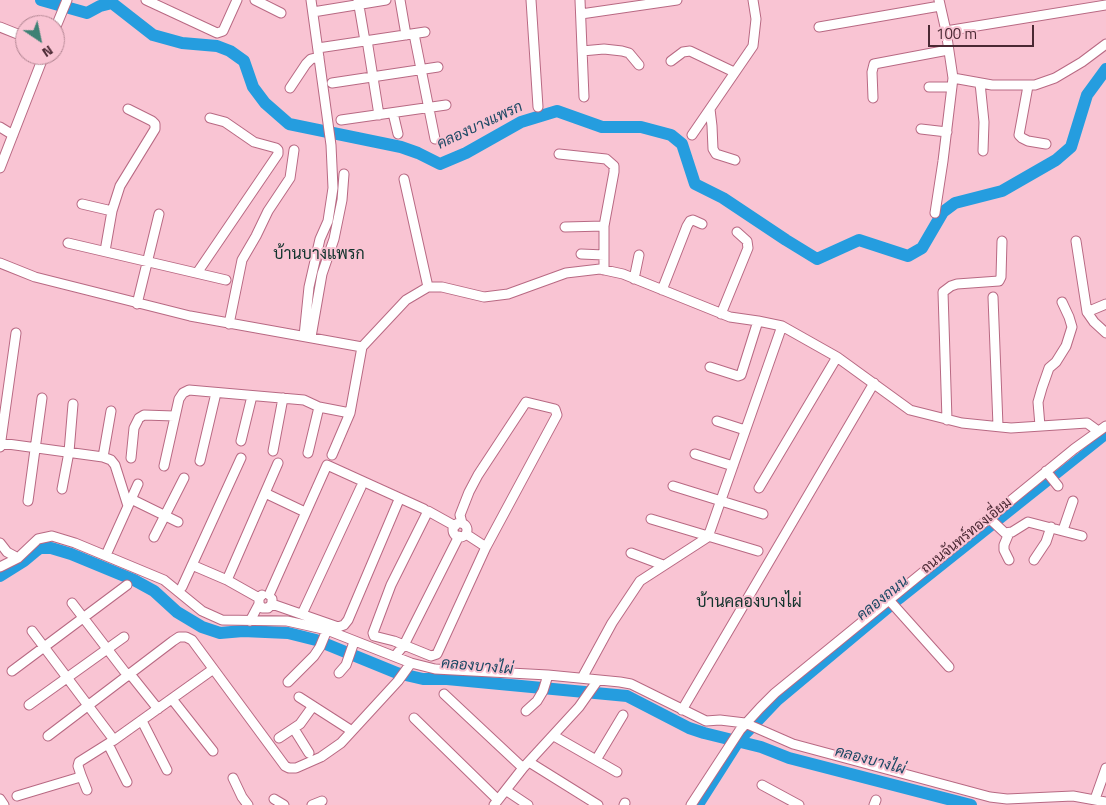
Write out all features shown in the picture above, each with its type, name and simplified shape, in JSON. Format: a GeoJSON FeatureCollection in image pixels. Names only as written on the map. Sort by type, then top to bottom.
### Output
{"type":"FeatureCollection","features":[{"type":"Feature","properties":{"kind":"street"},"geometry":{"type":"LineString","coordinates":[[62,15],[67,0]]}},
{"type":"Feature","properties":{"kind":"street"},"geometry":{"type":"LineString","coordinates":[[146,0],[217,33],[220,33],[237,0]]}},
{"type":"Feature","properties":{"kind":"street"},"geometry":{"type":"LineString","coordinates":[[255,0],[281,13]]}},
{"type":"Feature","properties":{"kind":"street"},"geometry":{"type":"LineString","coordinates":[[307,337],[310,287],[320,239],[328,220],[333,188],[328,126],[311,0]]}},
{"type":"Feature","properties":{"kind":"street"},"geometry":{"type":"LineString","coordinates":[[313,12],[359,2],[386,0]]}},
{"type":"Feature","properties":{"kind":"street"},"geometry":{"type":"LineString","coordinates":[[400,0],[421,71],[435,139]]}},
{"type":"Feature","properties":{"kind":"street"},"geometry":{"type":"LineString","coordinates":[[531,0],[538,107]]}},
{"type":"Feature","properties":{"kind":"street"},"geometry":{"type":"LineString","coordinates":[[580,0],[584,98]]}},
{"type":"Feature","properties":{"kind":"street"},"geometry":{"type":"LineString","coordinates":[[581,14],[677,0]]}},
{"type":"Feature","properties":{"kind":"street"},"geometry":{"type":"LineString","coordinates":[[692,135],[749,53],[755,38],[756,19],[753,0]]}},
{"type":"Feature","properties":{"kind":"street"},"geometry":{"type":"LineString","coordinates":[[359,2],[379,115]]}},
{"type":"Feature","properties":{"kind":"street"},"geometry":{"type":"LineString","coordinates":[[819,27],[939,3],[946,31],[953,82],[935,213]]}},
{"type":"Feature","properties":{"kind":"street"},"geometry":{"type":"LineString","coordinates":[[946,31],[1106,5]]}},
{"type":"Feature","properties":{"kind":"street"},"geometry":{"type":"LineString","coordinates":[[0,27],[15,33]]}},
{"type":"Feature","properties":{"kind":"street"},"geometry":{"type":"LineString","coordinates":[[290,88],[306,64],[319,52],[366,41],[425,32]]}},
{"type":"Feature","properties":{"kind":"street"},"geometry":{"type":"LineString","coordinates":[[930,87],[953,82],[1028,86],[1055,78],[1082,62],[1106,44]]}},
{"type":"Feature","properties":{"kind":"street"},"geometry":{"type":"LineString","coordinates":[[582,51],[604,49],[622,51],[629,54],[639,65]]}},
{"type":"Feature","properties":{"kind":"street"},"geometry":{"type":"LineString","coordinates":[[873,98],[872,72],[874,64],[948,50]]}},
{"type":"Feature","properties":{"kind":"street"},"geometry":{"type":"LineString","coordinates":[[671,60],[683,52],[690,51],[734,72]]}},
{"type":"Feature","properties":{"kind":"street"},"geometry":{"type":"LineString","coordinates":[[0,168],[40,65]]}},
{"type":"Feature","properties":{"kind":"street"},"geometry":{"type":"LineString","coordinates":[[332,83],[438,67]]}},
{"type":"Feature","properties":{"kind":"street"},"geometry":{"type":"LineString","coordinates":[[980,83],[984,122],[983,151]]}},
{"type":"Feature","properties":{"kind":"street"},"geometry":{"type":"LineString","coordinates":[[1028,86],[1019,135],[1022,138],[1046,144]]}},
{"type":"Feature","properties":{"kind":"street"},"geometry":{"type":"LineString","coordinates":[[341,120],[446,105]]}},
{"type":"Feature","properties":{"kind":"street"},"geometry":{"type":"LineString","coordinates":[[104,252],[112,211],[120,186],[155,129],[155,124],[152,121],[128,109]]}},
{"type":"Feature","properties":{"kind":"street"},"geometry":{"type":"LineString","coordinates":[[710,109],[713,149],[716,154],[735,160]]}},
{"type":"Feature","properties":{"kind":"street"},"geometry":{"type":"LineString","coordinates":[[393,113],[398,134]]}},
{"type":"Feature","properties":{"kind":"street"},"geometry":{"type":"LineString","coordinates":[[197,274],[208,255],[278,154],[276,148],[254,142],[225,122],[210,118]]}},
{"type":"Feature","properties":{"kind":"street"},"geometry":{"type":"LineString","coordinates":[[0,127],[13,135]]}},
{"type":"Feature","properties":{"kind":"street"},"geometry":{"type":"LineString","coordinates":[[921,129],[947,132]]}},
{"type":"Feature","properties":{"kind":"street"},"geometry":{"type":"LineString","coordinates":[[229,324],[242,260],[268,211],[290,178],[294,150]]}},
{"type":"Feature","properties":{"kind":"street"},"geometry":{"type":"LineString","coordinates":[[559,154],[606,159],[614,166],[604,226],[604,270]]}},
{"type":"Feature","properties":{"kind":"street"},"geometry":{"type":"LineString","coordinates":[[307,337],[322,274],[334,239],[342,200],[344,174]]}},
{"type":"Feature","properties":{"kind":"street"},"geometry":{"type":"LineString","coordinates":[[404,179],[428,287]]}},
{"type":"Feature","properties":{"kind":"street"},"geometry":{"type":"LineString","coordinates":[[82,204],[112,211]]}},
{"type":"Feature","properties":{"kind":"street"},"geometry":{"type":"LineString","coordinates":[[137,304],[159,214]]}},
{"type":"Feature","properties":{"kind":"street"},"geometry":{"type":"LineString","coordinates":[[662,290],[690,221],[693,220],[702,224]]}},
{"type":"Feature","properties":{"kind":"street"},"geometry":{"type":"LineString","coordinates":[[565,227],[604,226]]}},
{"type":"Feature","properties":{"kind":"street"},"geometry":{"type":"LineString","coordinates":[[721,314],[748,248],[747,241],[737,232]]}},
{"type":"Feature","properties":{"kind":"street"},"geometry":{"type":"LineString","coordinates":[[946,420],[943,292],[957,284],[999,281],[1001,277],[1002,241]]}},
{"type":"Feature","properties":{"kind":"street"},"geometry":{"type":"LineString","coordinates":[[1076,241],[1086,312],[1106,334]]}},
{"type":"Feature","properties":{"kind":"street"},"geometry":{"type":"LineString","coordinates":[[68,243],[226,280]]}},
{"type":"Feature","properties":{"kind":"street"},"geometry":{"type":"LineString","coordinates":[[581,254],[604,254]]}},
{"type":"Feature","properties":{"kind":"street"},"geometry":{"type":"LineString","coordinates":[[634,279],[639,254]]}},
{"type":"Feature","properties":{"kind":"street"},"geometry":{"type":"LineString","coordinates":[[0,263],[35,277],[137,304],[229,324],[362,347]]}},
{"type":"Feature","properties":{"kind":"street"},"geometry":{"type":"LineString","coordinates":[[332,455],[350,413],[362,347],[406,300],[428,287],[442,287],[484,296],[508,294],[566,273],[582,270],[604,270],[634,279],[730,317],[782,326],[837,357],[910,410],[946,420],[1011,428],[1087,423],[1102,429]]}},
{"type":"Feature","properties":{"kind":"street"},"geometry":{"type":"LineString","coordinates":[[993,297],[998,426]]}},
{"type":"Feature","properties":{"kind":"street"},"geometry":{"type":"LineString","coordinates":[[1040,426],[1038,402],[1042,388],[1049,368],[1056,362],[1066,346],[1072,326],[1062,302]]}},
{"type":"Feature","properties":{"kind":"street"},"geometry":{"type":"LineString","coordinates":[[1086,312],[1106,304]]}},
{"type":"Feature","properties":{"kind":"street"},"geometry":{"type":"LineString","coordinates":[[710,367],[738,376],[741,375],[758,321]]}},
{"type":"Feature","properties":{"kind":"street"},"geometry":{"type":"LineString","coordinates":[[582,678],[612,623],[640,581],[708,537],[782,326]]}},
{"type":"Feature","properties":{"kind":"street"},"geometry":{"type":"LineString","coordinates":[[0,447],[16,333]]}},
{"type":"Feature","properties":{"kind":"street"},"geometry":{"type":"LineString","coordinates":[[760,488],[837,357]]}},
{"type":"Feature","properties":{"kind":"street"},"geometry":{"type":"LineString","coordinates":[[682,710],[874,383]]}},
{"type":"Feature","properties":{"kind":"street"},"geometry":{"type":"LineString","coordinates":[[164,466],[179,398],[183,393],[190,390],[304,400],[319,407],[350,413]]}},
{"type":"Feature","properties":{"kind":"street"},"geometry":{"type":"LineString","coordinates":[[200,461],[216,393]]}},
{"type":"Feature","properties":{"kind":"street"},"geometry":{"type":"LineString","coordinates":[[241,441],[252,396]]}},
{"type":"Feature","properties":{"kind":"street"},"geometry":{"type":"LineString","coordinates":[[28,501],[42,398]]}},
{"type":"Feature","properties":{"kind":"street"},"geometry":{"type":"LineString","coordinates":[[273,450],[283,398]]}},
{"type":"Feature","properties":{"kind":"street"},"geometry":{"type":"LineString","coordinates":[[459,525],[428,511],[391,586],[373,632],[374,636],[431,656],[437,654],[486,546],[557,415],[555,409],[526,402],[469,492],[460,515],[459,525],[454,532],[486,546]]}},
{"type":"Feature","properties":{"kind":"street"},"geometry":{"type":"LineString","coordinates":[[62,489],[69,452],[73,404]]}},
{"type":"Feature","properties":{"kind":"street"},"geometry":{"type":"LineString","coordinates":[[308,454],[319,407]]}},
{"type":"Feature","properties":{"kind":"street"},"geometry":{"type":"LineString","coordinates":[[103,457],[111,411]]}},
{"type":"Feature","properties":{"kind":"street"},"geometry":{"type":"LineString","coordinates":[[131,458],[134,428],[139,418],[144,414],[174,416]]}},
{"type":"Feature","properties":{"kind":"street"},"geometry":{"type":"LineString","coordinates":[[716,421],[746,430]]}},
{"type":"Feature","properties":{"kind":"street","name":"ถนนจันทร์ทองเอี่ยม"},"geometry":{"type":"LineString","coordinates":[[691,805],[743,727],[775,693],[1102,429]]}},
{"type":"Feature","properties":{"kind":"street"},"geometry":{"type":"LineString","coordinates":[[0,443],[103,457],[111,460],[115,464],[130,502],[178,522]]}},
{"type":"Feature","properties":{"kind":"street"},"geometry":{"type":"LineString","coordinates":[[695,454],[733,466]]}},
{"type":"Feature","properties":{"kind":"street"},"geometry":{"type":"LineString","coordinates":[[182,587],[240,458]]}},
{"type":"Feature","properties":{"kind":"street"},"geometry":{"type":"LineString","coordinates":[[227,580],[278,463]]}},
{"type":"Feature","properties":{"kind":"street"},"geometry":{"type":"LineString","coordinates":[[269,595],[327,465],[424,509]]}},
{"type":"Feature","properties":{"kind":"street"},"geometry":{"type":"LineString","coordinates":[[1047,473],[1058,486]]}},
{"type":"Feature","properties":{"kind":"street"},"geometry":{"type":"LineString","coordinates":[[154,537],[184,478]]}},
{"type":"Feature","properties":{"kind":"street"},"geometry":{"type":"LineString","coordinates":[[106,555],[138,484]]}},
{"type":"Feature","properties":{"kind":"street"},"geometry":{"type":"LineString","coordinates":[[302,614],[360,486]]}},
{"type":"Feature","properties":{"kind":"street"},"geometry":{"type":"LineString","coordinates":[[673,486],[763,514]]}},
{"type":"Feature","properties":{"kind":"street"},"geometry":{"type":"LineString","coordinates":[[265,493],[305,512]]}},
{"type":"Feature","properties":{"kind":"street"},"geometry":{"type":"LineString","coordinates":[[1062,530],[1074,501]]}},
{"type":"Feature","properties":{"kind":"street"},"geometry":{"type":"LineString","coordinates":[[192,565],[227,580],[259,601],[262,608],[270,606],[338,626],[344,625],[348,620],[398,502]]}},
{"type":"Feature","properties":{"kind":"street"},"geometry":{"type":"LineString","coordinates":[[651,519],[758,551]]}},
{"type":"Feature","properties":{"kind":"street"},"geometry":{"type":"LineString","coordinates":[[991,520],[1004,532],[1004,550],[1009,560]]}},
{"type":"Feature","properties":{"kind":"street"},"geometry":{"type":"LineString","coordinates":[[1004,532],[1028,522],[1082,536]]}},
{"type":"Feature","properties":{"kind":"street"},"geometry":{"type":"LineString","coordinates":[[1034,560],[1046,542],[1051,527]]}},
{"type":"Feature","properties":{"kind":"street"},"geometry":{"type":"LineString","coordinates":[[395,656],[404,645],[462,535]]}},
{"type":"Feature","properties":{"kind":"street"},"geometry":{"type":"LineString","coordinates":[[0,567],[18,558],[38,539],[52,536],[66,539],[164,580],[210,615],[222,620],[287,621],[323,639],[395,656],[409,666],[582,678],[597,682],[631,684],[706,721],[720,720],[793,744],[990,797],[1051,800],[1073,796],[1106,802]]}},
{"type":"Feature","properties":{"kind":"street"},"geometry":{"type":"LineString","coordinates":[[0,543],[7,552],[18,558]]}},
{"type":"Feature","properties":{"kind":"street"},"geometry":{"type":"LineString","coordinates":[[630,553],[663,565]]}},
{"type":"Feature","properties":{"kind":"street"},"geometry":{"type":"LineString","coordinates":[[12,671],[127,585]]}},
{"type":"Feature","properties":{"kind":"street"},"geometry":{"type":"LineString","coordinates":[[250,621],[263,594],[269,595]]}},
{"type":"Feature","properties":{"kind":"street"},"geometry":{"type":"LineString","coordinates":[[262,621],[272,599],[269,595]]}},
{"type":"Feature","properties":{"kind":"street"},"geometry":{"type":"LineString","coordinates":[[891,601],[949,667]]}},
{"type":"Feature","properties":{"kind":"street"},"geometry":{"type":"LineString","coordinates":[[72,603],[106,650],[158,709]]}},
{"type":"Feature","properties":{"kind":"street"},"geometry":{"type":"LineString","coordinates":[[32,631],[88,706],[111,742],[127,782]]}},
{"type":"Feature","properties":{"kind":"street"},"geometry":{"type":"LineString","coordinates":[[29,705],[124,637]]}},
{"type":"Feature","properties":{"kind":"street"},"geometry":{"type":"LineString","coordinates":[[48,736],[179,637],[192,640],[212,670],[280,760],[289,768],[296,768],[321,757],[341,743],[398,681],[409,666]]}},
{"type":"Feature","properties":{"kind":"street"},"geometry":{"type":"LineString","coordinates":[[288,682],[308,663],[323,639]]}},
{"type":"Feature","properties":{"kind":"street"},"geometry":{"type":"LineString","coordinates":[[339,673],[348,660],[353,645]]}},
{"type":"Feature","properties":{"kind":"street"},"geometry":{"type":"LineString","coordinates":[[87,790],[78,766],[79,762],[142,721],[212,670]]}},
{"type":"Feature","properties":{"kind":"street"},"geometry":{"type":"LineString","coordinates":[[526,712],[537,701],[548,677]]}},
{"type":"Feature","properties":{"kind":"street"},"geometry":{"type":"LineString","coordinates":[[414,718],[496,802],[507,791],[526,765],[579,707],[597,682]]}},
{"type":"Feature","properties":{"kind":"street"},"geometry":{"type":"LineString","coordinates":[[444,694],[526,765],[598,805]]}},
{"type":"Feature","properties":{"kind":"street"},"geometry":{"type":"LineString","coordinates":[[299,697],[352,731]]}},
{"type":"Feature","properties":{"kind":"street"},"geometry":{"type":"LineString","coordinates":[[172,699],[213,752]]}},
{"type":"Feature","properties":{"kind":"street"},"geometry":{"type":"LineString","coordinates":[[279,738],[300,724],[313,706]]}},
{"type":"Feature","properties":{"kind":"street"},"geometry":{"type":"LineString","coordinates":[[596,760],[623,715]]}},
{"type":"Feature","properties":{"kind":"street"},"geometry":{"type":"LineString","coordinates":[[142,721],[168,770]]}},
{"type":"Feature","properties":{"kind":"street"},"geometry":{"type":"LineString","coordinates":[[294,729],[309,753]]}},
{"type":"Feature","properties":{"kind":"street"},"geometry":{"type":"LineString","coordinates":[[554,736],[617,772]]}},
{"type":"Feature","properties":{"kind":"street"},"geometry":{"type":"LineString","coordinates":[[1095,799],[1106,768]]}},
{"type":"Feature","properties":{"kind":"street"},"geometry":{"type":"LineString","coordinates":[[17,796],[77,778],[81,775]]}},
{"type":"Feature","properties":{"kind":"street"},"geometry":{"type":"LineString","coordinates":[[233,778],[248,805]]}},
{"type":"Feature","properties":{"kind":"street"},"geometry":{"type":"LineString","coordinates":[[762,785],[799,805]]}},
{"type":"Feature","properties":{"kind":"street"},"geometry":{"type":"LineString","coordinates":[[507,791],[528,805]]}},
{"type":"Feature","properties":{"kind":"street"},"geometry":{"type":"LineString","coordinates":[[0,799],[4,805]]}},
{"type":"Feature","properties":{"kind":"street"},"geometry":{"type":"LineString","coordinates":[[274,799],[284,805]]}},
{"type":"Feature","properties":{"kind":"street"},"geometry":{"type":"LineString","coordinates":[[312,805],[322,800]]}},
{"type":"Feature","properties":{"kind":"waterway","name":"คลองบางแพรก"},"geometry":{"type":"LineString","coordinates":[[41,0],[87,13],[100,6],[112,3],[153,35],[182,43],[217,46],[230,51],[244,61],[253,87],[265,103],[289,124],[401,147],[440,164],[466,153],[521,122],[557,111],[602,127],[641,127],[671,135],[682,144],[695,184],[723,198],[817,259],[859,240],[908,256],[922,248],[943,212],[955,203],[1002,191],[1056,160],[1071,147],[1087,95],[1106,69]]}},
{"type":"Feature","properties":{"kind":"waterway","name":"คลองถนน"},"geometry":{"type":"LineString","coordinates":[[700,805],[740,742],[778,702],[900,600],[1106,436]]}},
{"type":"Feature","properties":{"kind":"waterway","name":"คลองบางไผ่"},"geometry":{"type":"LineString","coordinates":[[0,576],[40,548],[51,548],[71,554],[134,580],[154,591],[177,612],[202,627],[220,633],[243,631],[288,633],[316,640],[397,673],[423,679],[447,679],[627,696],[689,728],[704,733],[761,747],[789,758],[971,805]]}},
{"type":"Feature","properties":{"kind":"district","name":"บ้านบางแพรก"},"geometry":{"type":"Point","coordinates":[319,255]}},
{"type":"Feature","properties":{"kind":"district","name":"บ้านคลองบางไผ่"},"geometry":{"type":"Point","coordinates":[749,603]}}]}
